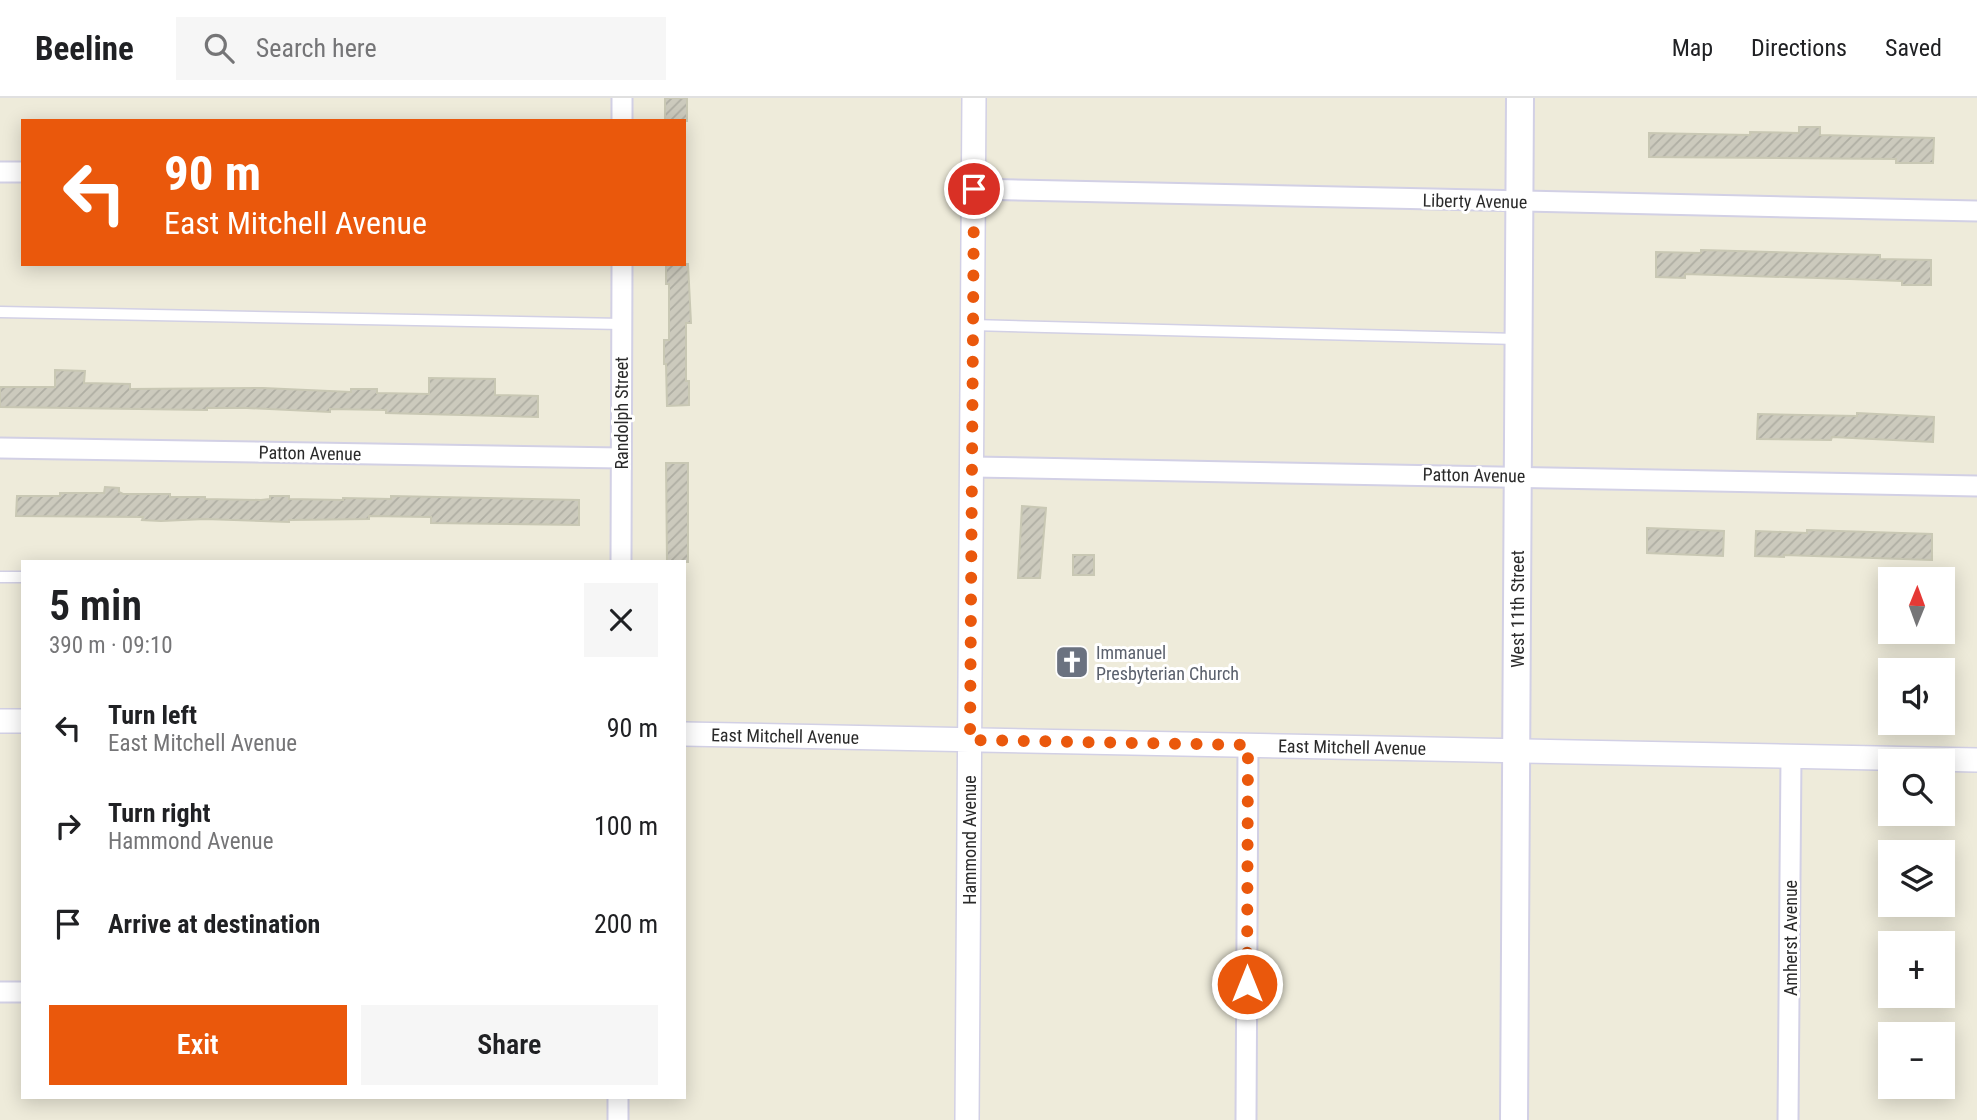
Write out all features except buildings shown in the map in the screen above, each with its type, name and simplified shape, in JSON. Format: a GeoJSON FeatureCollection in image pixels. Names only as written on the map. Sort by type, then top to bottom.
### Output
{"type":"FeatureCollection","features":[{"type":"Feature","properties":{"kind":"main road","name":"West 11th Street"},"geometry":{"type":"LineString","coordinates":[[1514,1120],[1520,98]]}},
{"type":"Feature","properties":{"kind":"street"},"geometry":{"type":"LineString","coordinates":[[622,98],[622,119]]}},
{"type":"Feature","properties":{"kind":"street","name":"Hammond Avenue"},"geometry":{"type":"LineString","coordinates":[[967,1120],[974,98]]}},
{"type":"Feature","properties":{"kind":"street"},"geometry":{"type":"LineString","coordinates":[[0,172],[21,172]]}},
{"type":"Feature","properties":{"kind":"street","name":"Liberty Avenue"},"geometry":{"type":"LineString","coordinates":[[974,189],[1977,211]]}},
{"type":"Feature","properties":{"kind":"street","name":"Randolph Street"},"geometry":{"type":"LineString","coordinates":[[621,560],[622,266]]}},
{"type":"Feature","properties":{"kind":"street","name":"Patton Avenue"},"geometry":{"type":"LineString","coordinates":[[0,447],[621,458]]}},
{"type":"Feature","properties":{"kind":"street","name":"Patton Avenue"},"geometry":{"type":"LineString","coordinates":[[972,467],[1977,486]]}},
{"type":"Feature","properties":{"kind":"street"},"geometry":{"type":"LineString","coordinates":[[0,721],[21,721]]}},
{"type":"Feature","properties":{"kind":"street","name":"East Mitchell Avenue"},"geometry":{"type":"LineString","coordinates":[[686,734],[1977,760]]}},
{"type":"Feature","properties":{"kind":"street"},"geometry":{"type":"LineString","coordinates":[[1245,1120],[1248,745]]}},
{"type":"Feature","properties":{"kind":"street","name":"Amherst Avenue"},"geometry":{"type":"LineString","coordinates":[[1788,1120],[1791,756]]}},
{"type":"Feature","properties":{"kind":"street"},"geometry":{"type":"LineString","coordinates":[[0,992],[21,992]]}},
{"type":"Feature","properties":{"kind":"street"},"geometry":{"type":"LineString","coordinates":[[618,1099],[618,1120]]}},
{"type":"Feature","properties":{"kind":"lane"},"geometry":{"type":"LineString","coordinates":[[0,312],[622,324]]}},
{"type":"Feature","properties":{"kind":"lane"},"geometry":{"type":"LineString","coordinates":[[972,325],[1519,339]]}},
{"type":"Feature","properties":{"kind":"lane"},"geometry":{"type":"LineString","coordinates":[[0,577],[21,578]]}},
{"type":"Feature","properties":{"kind":"place","name":"Immanuel Presbyterian Church"},"geometry":{"type":"Point","coordinates":[1072,662]}},
{"type":"Feature","properties":{"kind":"route"},"geometry":{"type":"LineString","coordinates":[[974,189],[970,740],[1248,745],[1247,984]]}}]}
